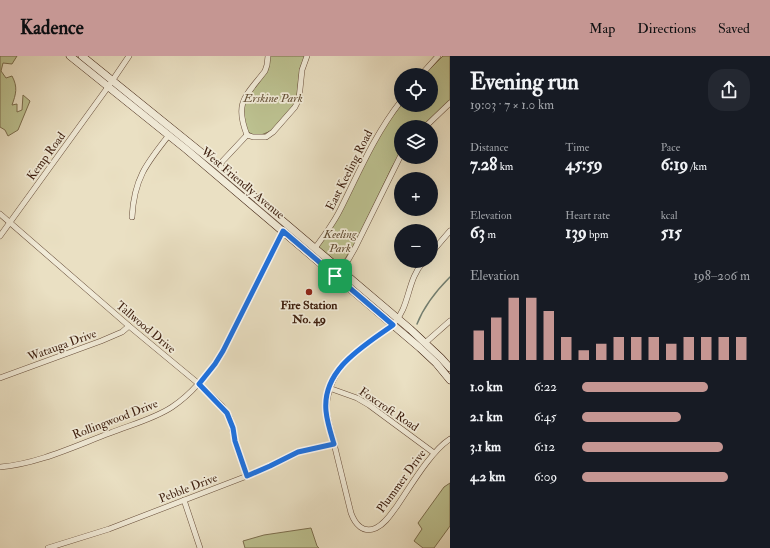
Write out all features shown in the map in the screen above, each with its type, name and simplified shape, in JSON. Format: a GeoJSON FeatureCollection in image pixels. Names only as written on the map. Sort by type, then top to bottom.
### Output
{"type":"FeatureCollection","features":[{"type":"Feature","properties":{"kind":"main road","name":"West Friendly Avenue"},"geometry":{"type":"LineString","coordinates":[[70,56],[110,84],[218,166],[315,248],[337,273],[436,363],[450,380]]}},
{"type":"Feature","properties":{"kind":"main road","name":"West Friendly Avenue"},"geometry":{"type":"LineString","coordinates":[[82,56],[110,84],[169,135],[283,231],[398,319],[450,368]]}},
{"type":"Feature","properties":{"kind":"street","name":"Kemp Road"},"geometry":{"type":"LineString","coordinates":[[0,236],[129,56]]}},
{"type":"Feature","properties":{"kind":"street"},"geometry":{"type":"LineString","coordinates":[[247,135],[241,117],[242,103],[265,71],[268,56]]}},
{"type":"Feature","properties":{"kind":"street"},"geometry":{"type":"LineString","coordinates":[[247,135],[253,137],[266,137],[273,132],[295,107],[299,99],[302,70],[307,56]]}},
{"type":"Feature","properties":{"kind":"street"},"geometry":{"type":"LineString","coordinates":[[427,68],[438,56]]}},
{"type":"Feature","properties":{"kind":"street"},"geometry":{"type":"LineString","coordinates":[[432,120],[450,103]]}},
{"type":"Feature","properties":{"kind":"street","name":"East Keeling Road"},"geometry":{"type":"LineString","coordinates":[[315,248],[340,210],[374,141],[383,125],[394,110]]}},
{"type":"Feature","properties":{"kind":"street"},"geometry":{"type":"LineString","coordinates":[[132,217],[133,203],[140,176],[146,165],[169,135]]}},
{"type":"Feature","properties":{"kind":"street"},"geometry":{"type":"LineString","coordinates":[[218,166],[247,135]]}},
{"type":"Feature","properties":{"kind":"street"},"geometry":{"type":"LineString","coordinates":[[337,273],[347,262],[355,248],[397,164]]}},
{"type":"Feature","properties":{"kind":"street","name":"Tallwood Drive"},"geometry":{"type":"LineString","coordinates":[[0,214],[129,326],[199,384],[227,413],[247,476]]}},
{"type":"Feature","properties":{"kind":"street","name":"Rollingwood Drive"},"geometry":{"type":"LineString","coordinates":[[0,467],[11,466],[46,456],[153,417],[171,408],[186,397],[199,384],[223,351],[283,231]]}},
{"type":"Feature","properties":{"kind":"street"},"geometry":{"type":"LineString","coordinates":[[438,245],[450,231]]}},
{"type":"Feature","properties":{"kind":"street"},"geometry":{"type":"LineString","coordinates":[[334,444],[326,411],[326,400],[334,377],[341,366],[351,356],[393,325],[398,319],[404,309],[414,276],[419,268]]}},
{"type":"Feature","properties":{"kind":"street"},"geometry":{"type":"LineString","coordinates":[[425,343],[450,321]]}},
{"type":"Feature","properties":{"kind":"street","name":"Watauga Drive"},"geometry":{"type":"LineString","coordinates":[[0,378],[101,342],[122,332],[129,326]]}},
{"type":"Feature","properties":{"kind":"street","name":"Foxcroft Road"},"geometry":{"type":"LineString","coordinates":[[329,388],[357,398],[369,405],[434,453]]}},
{"type":"Feature","properties":{"kind":"street","name":"Plummer Drive"},"geometry":{"type":"LineString","coordinates":[[334,444],[355,524],[366,530],[376,529],[387,519],[434,453],[450,439]]}},
{"type":"Feature","properties":{"kind":"street","name":"Pebble Drive"},"geometry":{"type":"LineString","coordinates":[[48,548],[109,529],[247,476],[298,452],[334,444]]}},
{"type":"Feature","properties":{"kind":"street"},"geometry":{"type":"LineString","coordinates":[[184,500],[200,548]]}},
{"type":"Feature","properties":{"kind":"green space"},"geometry":{"type":"Polygon","coordinates":[[[0,56],[17,56],[12,64],[3,63],[1,71],[6,78],[12,76],[16,87],[12,105],[17,104],[17,112],[22,110],[23,95],[30,101],[18,130],[8,136],[5,130],[0,127],[0,56]]]}},
{"type":"Feature","properties":{"kind":"green space","name":"Erskine Park"},"geometry":{"type":"Polygon","coordinates":[[[270,56],[305,56],[300,69],[297,97],[292,108],[271,131],[261,135],[253,135],[247,131],[243,117],[244,103],[268,69],[270,56]]]}},
{"type":"Feature","properties":{"kind":"green space","name":"Keeling Park"},"geometry":{"type":"Polygon","coordinates":[[[443,56],[450,56],[450,101],[430,120],[394,120],[394,164],[356,242],[341,265],[318,247],[385,126],[396,112],[438,112],[438,68],[431,68],[443,56]]]}},
{"type":"Feature","properties":{"kind":"green space"},"geometry":{"type":"Polygon","coordinates":[[[450,483],[450,526],[434,548],[423,548],[414,541],[422,529],[418,523],[444,487],[450,483]]]}},
{"type":"Feature","properties":{"kind":"green space"},"geometry":{"type":"Polygon","coordinates":[[[311,528],[319,548],[245,548],[243,541],[264,535],[311,528]]]}},
{"type":"Feature","properties":{"kind":"waterway"},"geometry":{"type":"LineString","coordinates":[[417,324],[431,299],[450,277]]}},
{"type":"Feature","properties":{"kind":"place","name":"Fire Station No. 49"},"geometry":{"type":"Point","coordinates":[309,292]}},
{"type":"Feature","properties":{"kind":"route"},"geometry":{"type":"LineString","coordinates":[[283,231],[335,276],[393,325],[351,356],[341,366],[334,377],[326,400],[326,411],[334,444],[298,452],[261,471],[247,476],[235,441],[230,418],[222,406],[199,384],[223,351],[283,231]]}}]}
